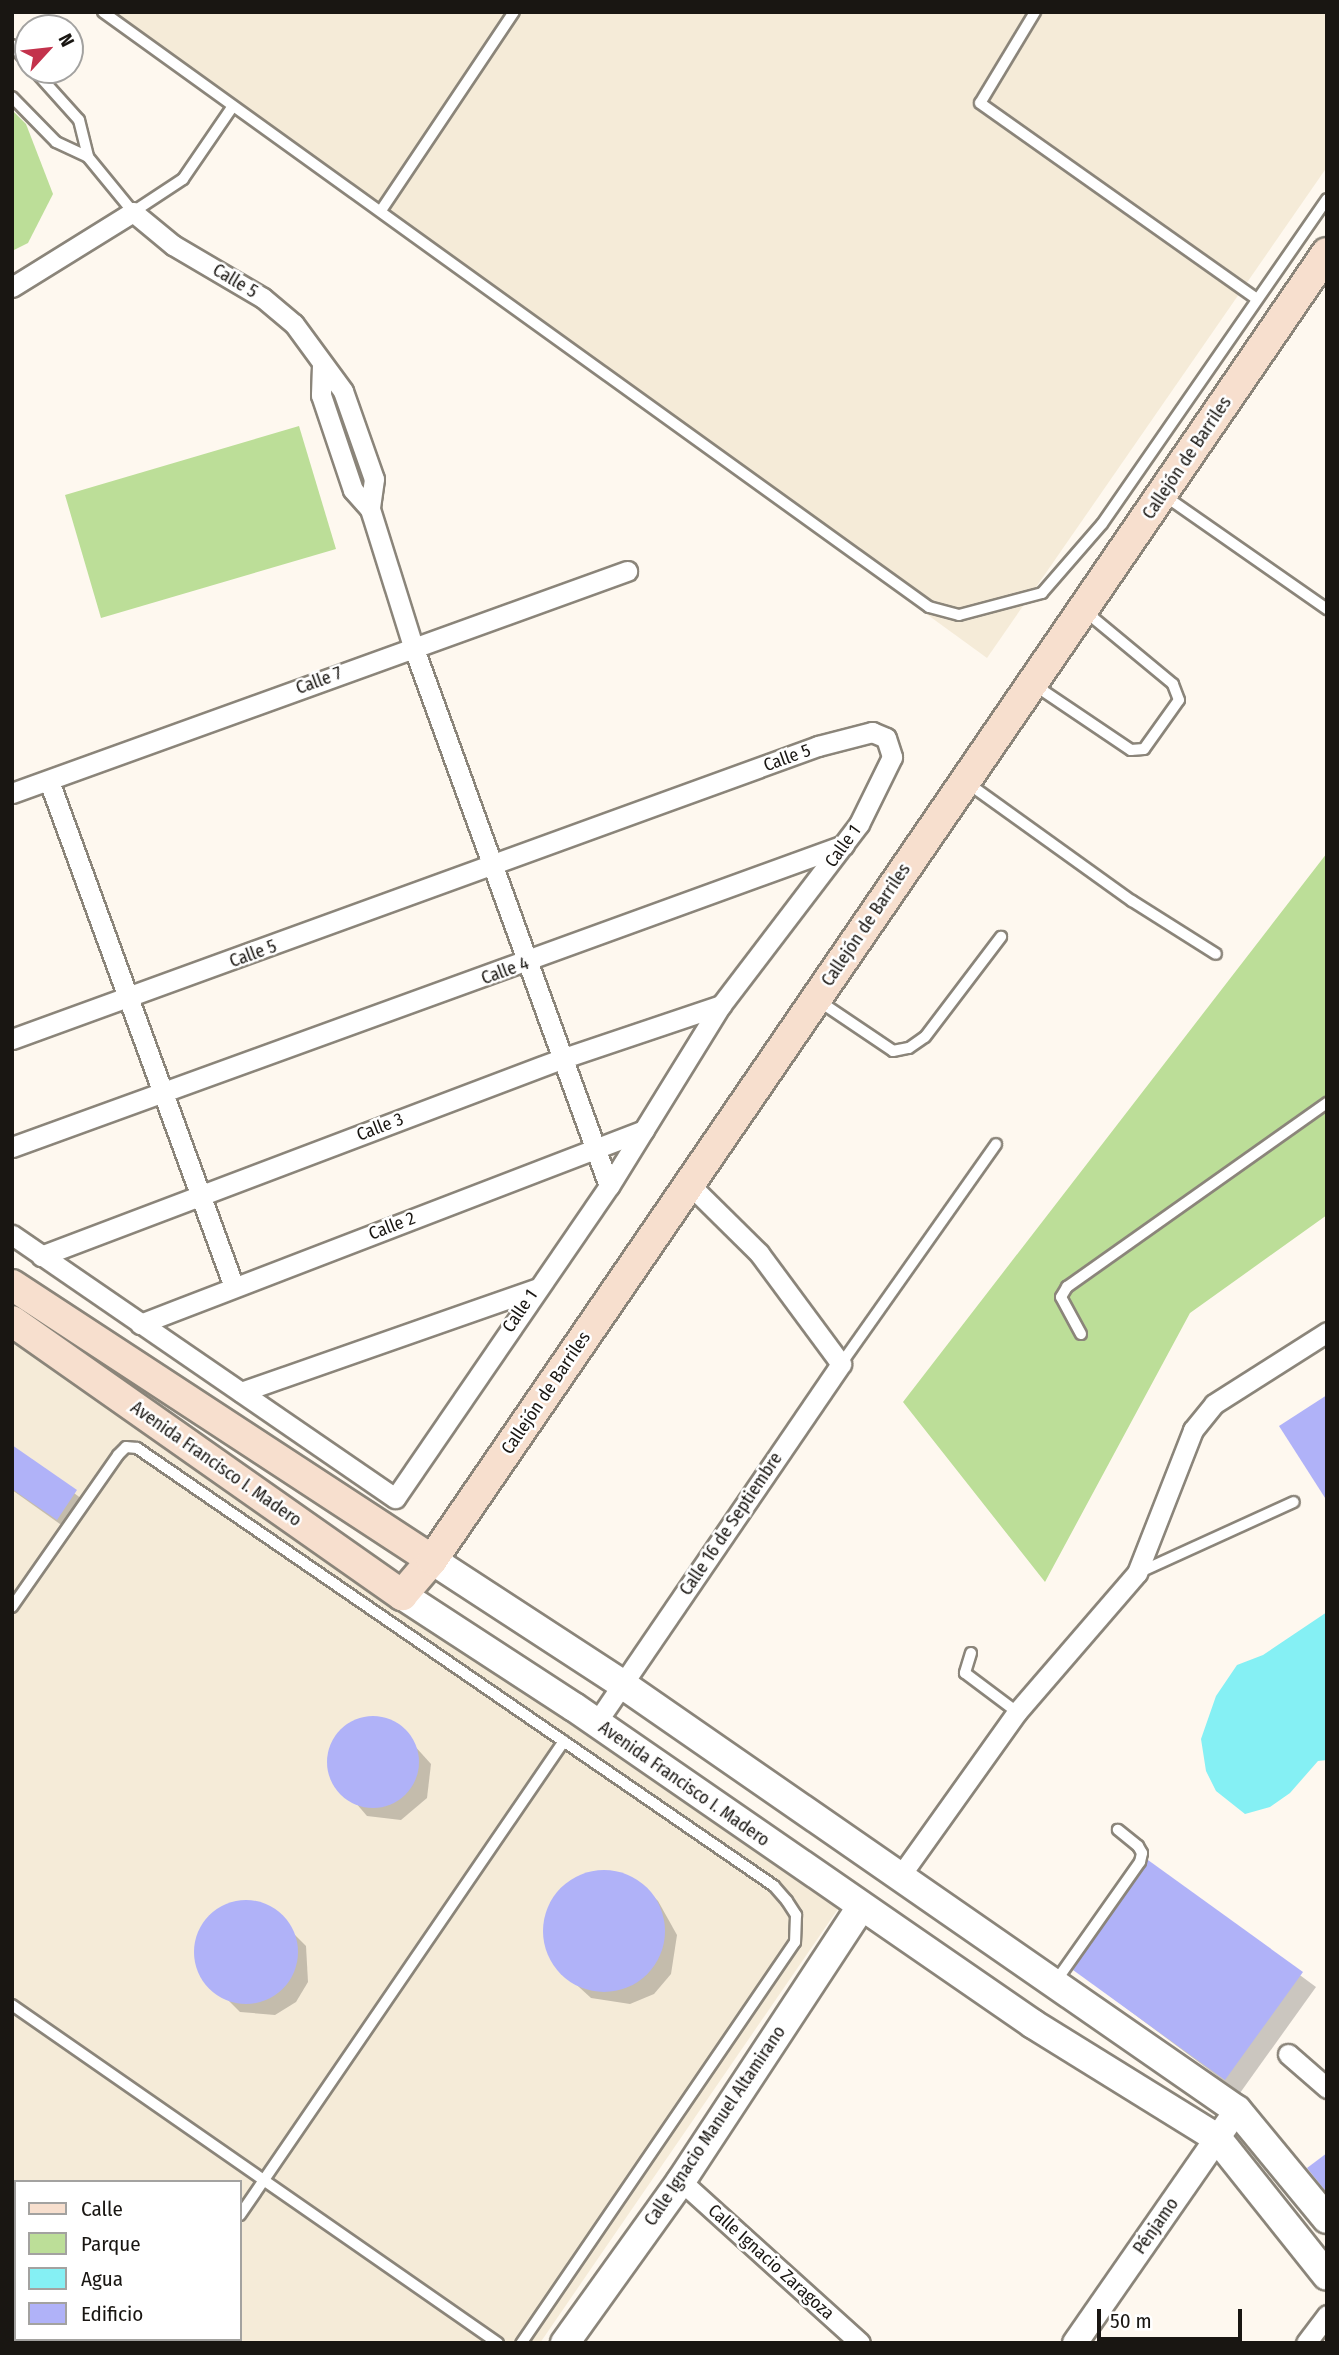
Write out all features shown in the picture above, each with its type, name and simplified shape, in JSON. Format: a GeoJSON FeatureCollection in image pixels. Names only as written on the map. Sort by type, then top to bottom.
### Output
{"type":"FeatureCollection","features":[{"type":"Feature","properties":{"kind":"main road","name":"Callejón de Barriles"},"geometry":{"type":"LineString","coordinates":[[402,1595],[432,1560],[1327,253]]}},
{"type":"Feature","properties":{"kind":"main road","name":"Avenida Francisco I. Madero"},"geometry":{"type":"LineString","coordinates":[[12,1285],[622,1684],[898,1879],[1055,1982],[1237,2110],[1327,2219]]}},
{"type":"Feature","properties":{"kind":"main road","name":"Avenida Francisco I. Madero"},"geometry":{"type":"LineString","coordinates":[[12,1321],[402,1595],[596,1723],[1033,2024],[1217,2138],[1327,2276]]}},
{"type":"Feature","properties":{"kind":"main road","name":"Calle Ignacio Manuel Altamirano"},"geometry":{"type":"LineString","coordinates":[[565,2343],[681,2181],[861,1907]]}},
{"type":"Feature","properties":{"kind":"street"},"geometry":{"type":"LineString","coordinates":[[12,287],[133,212]]}},
{"type":"Feature","properties":{"kind":"street","name":"Calle 5"},"geometry":{"type":"LineString","coordinates":[[133,212],[173,245],[263,298],[294,324],[322,365],[321,395],[353,490],[370,509],[413,646],[609,1186]]}},
{"type":"Feature","properties":{"kind":"street","name":"Calle 7"},"geometry":{"type":"LineString","coordinates":[[12,793],[413,646],[627,571]]}},
{"type":"Feature","properties":{"kind":"street","name":"Calle 5"},"geometry":{"type":"LineString","coordinates":[[12,1040],[493,867],[818,746],[872,732],[886,738]]}},
{"type":"Feature","properties":{"kind":"street","name":"Calle 1"},"geometry":{"type":"LineString","coordinates":[[12,1235],[395,1498],[535,1289],[609,1186],[721,1005],[844,845],[892,757],[886,738]]}},
{"type":"Feature","properties":{"kind":"street"},"geometry":{"type":"LineString","coordinates":[[49,781],[234,1287]]}},
{"type":"Feature","properties":{"kind":"street","name":"Calle 4"},"geometry":{"type":"LineString","coordinates":[[12,1147],[527,963],[844,845]]}},
{"type":"Feature","properties":{"kind":"street","name":"Calle 3"},"geometry":{"type":"LineString","coordinates":[[41,1256],[561,1059],[721,1005]]}},
{"type":"Feature","properties":{"kind":"street","name":"Calle 2"},"geometry":{"type":"LineString","coordinates":[[141,1324],[644,1130]]}},
{"type":"Feature","properties":{"kind":"street"},"geometry":{"type":"LineString","coordinates":[[689,1184],[759,1253],[841,1364]]}},
{"type":"Feature","properties":{"kind":"street"},"geometry":{"type":"LineString","coordinates":[[241,1392],[535,1289]]}},
{"type":"Feature","properties":{"kind":"street"},"geometry":{"type":"LineString","coordinates":[[898,1879],[1017,1712],[1072,1645],[1137,1573],[1193,1430],[1214,1404],[1327,1332]]}},
{"type":"Feature","properties":{"kind":"street","name":"Calle 16 de Septiembre"},"geometry":{"type":"LineString","coordinates":[[596,1723],[841,1364]]}},
{"type":"Feature","properties":{"kind":"street"},"geometry":{"type":"LineString","coordinates":[[1288,2054],[1327,2088]]}},
{"type":"Feature","properties":{"kind":"street","name":"Pénjamo"},"geometry":{"type":"LineString","coordinates":[[1075,2343],[1237,2110]]}},
{"type":"Feature","properties":{"kind":"street","name":"Calle Ignacio Zaragoza"},"geometry":{"type":"LineString","coordinates":[[681,2181],[860,2343]]}},
{"type":"Feature","properties":{"kind":"street"},"geometry":{"type":"LineString","coordinates":[[1306,2343],[1327,2315]]}},
{"type":"Feature","properties":{"kind":"lane"},"geometry":{"type":"LineString","coordinates":[[103,12],[382,209],[929,607],[959,615],[1042,593],[1102,524],[1255,298],[1327,199]]}},
{"type":"Feature","properties":{"kind":"lane"},"geometry":{"type":"LineString","coordinates":[[382,209],[514,12]]}},
{"type":"Feature","properties":{"kind":"lane"},"geometry":{"type":"LineString","coordinates":[[1035,12],[980,103],[1255,298]]}},
{"type":"Feature","properties":{"kind":"lane"},"geometry":{"type":"LineString","coordinates":[[47,84],[79,120],[88,157]]}},
{"type":"Feature","properties":{"kind":"lane"},"geometry":{"type":"LineString","coordinates":[[12,97],[56,142],[88,157],[133,212],[183,179],[233,106]]}},
{"type":"Feature","properties":{"kind":"lane"},"geometry":{"type":"LineString","coordinates":[[1162,493],[1327,609]]}},
{"type":"Feature","properties":{"kind":"lane"},"geometry":{"type":"LineString","coordinates":[[1032,683],[1131,750],[1144,748],[1180,700],[1173,684],[1083,610]]}},
{"type":"Feature","properties":{"kind":"lane"},"geometry":{"type":"LineString","coordinates":[[965,781],[1132,901],[1216,954]]}},
{"type":"Feature","properties":{"kind":"lane"},"geometry":{"type":"LineString","coordinates":[[816,999],[892,1051],[909,1048],[925,1037],[1002,937]]}},
{"type":"Feature","properties":{"kind":"lane"},"geometry":{"type":"LineString","coordinates":[[1081,1334],[1061,1297],[1068,1287],[1327,1103]]}},
{"type":"Feature","properties":{"kind":"lane"},"geometry":{"type":"LineString","coordinates":[[841,1364],[996,1144]]}},
{"type":"Feature","properties":{"kind":"lane"},"geometry":{"type":"LineString","coordinates":[[12,1607],[118,1455],[126,1447],[137,1448],[774,1886],[796,1915],[798,1928],[794,1942],[520,2343]]}},
{"type":"Feature","properties":{"kind":"lane"},"geometry":{"type":"LineString","coordinates":[[1137,1573],[1294,1502]]}},
{"type":"Feature","properties":{"kind":"lane"},"geometry":{"type":"LineString","coordinates":[[971,1653],[963,1666],[965,1673],[1017,1712]]}},
{"type":"Feature","properties":{"kind":"lane"},"geometry":{"type":"LineString","coordinates":[[242,2212],[564,1741]]}},
{"type":"Feature","properties":{"kind":"lane"},"geometry":{"type":"LineString","coordinates":[[1055,1982],[1140,1862],[1142,1853],[1138,1846],[1118,1830]]}},
{"type":"Feature","properties":{"kind":"lane"},"geometry":{"type":"LineString","coordinates":[[12,2005],[266,2177],[498,2343]]}},
{"type":"Feature","properties":{"kind":"shaded area"},"geometry":{"type":"Polygon","coordinates":[[[98,12],[1327,12],[1327,167],[987,658],[98,12]]]}},
{"type":"Feature","properties":{"kind":"shaded area"},"geometry":{"type":"Polygon","coordinates":[[[12,1341],[838,1909],[540,2343],[12,2343],[12,1341]]]}},
{"type":"Feature","properties":{"kind":"green space"},"geometry":{"type":"Polygon","coordinates":[[[12,110],[26,124],[53,194],[28,243],[12,251],[12,110]]]}},
{"type":"Feature","properties":{"kind":"green space"},"geometry":{"type":"Polygon","coordinates":[[[299,426],[336,549],[101,618],[65,495],[299,426]]]}},
{"type":"Feature","properties":{"kind":"green space"},"geometry":{"type":"Polygon","coordinates":[[[1327,853],[1327,1215],[1190,1313],[1045,1582],[903,1402],[1327,853]]]}},
{"type":"Feature","properties":{"kind":"water"},"geometry":{"type":"Polygon","coordinates":[[[1327,1612],[1327,1760],[1318,1761],[1290,1793],[1270,1807],[1245,1814],[1216,1791],[1206,1771],[1201,1739],[1216,1696],[1237,1665],[1263,1655],[1327,1612]]]}},
{"type":"Feature","properties":{"kind":"building"},"geometry":{"type":"Polygon","coordinates":[[[1327,1395],[1327,1501],[1279,1426],[1327,1395]]]}},
{"type":"Feature","properties":{"kind":"building"},"geometry":{"type":"Polygon","coordinates":[[[12,1445],[77,1490],[57,1520],[12,1489],[12,1445]]]}},
{"type":"Feature","properties":{"kind":"building"},"geometry":{"type":"Polygon","coordinates":[[[373,1716],[391,1719],[406,1729],[416,1744],[419,1762],[416,1780],[406,1795],[391,1805],[373,1808],[355,1805],[340,1795],[330,1780],[327,1762],[330,1744],[340,1729],[355,1719],[373,1716]]]}},
{"type":"Feature","properties":{"kind":"building"},"geometry":{"type":"Polygon","coordinates":[[[1148,1860],[1303,1972],[1225,2080],[1073,1970],[1148,1860]]]}},
{"type":"Feature","properties":{"kind":"building"},"geometry":{"type":"Polygon","coordinates":[[[604,1870],[627,1875],[647,1888],[660,1908],[665,1931],[660,1954],[647,1974],[627,1987],[604,1992],[581,1987],[561,1974],[548,1954],[543,1931],[548,1908],[561,1888],[581,1875],[604,1870]]]}},
{"type":"Feature","properties":{"kind":"building"},"geometry":{"type":"Polygon","coordinates":[[[246,1900],[266,1904],[289,1923],[294,1932],[298,1952],[294,1972],[275,1995],[266,2000],[246,2004],[226,2000],[203,1981],[198,1972],[194,1952],[198,1932],[217,1909],[226,1904],[246,1900]]]}},
{"type":"Feature","properties":{"kind":"building"},"geometry":{"type":"Polygon","coordinates":[[[1327,2153],[1327,2193],[1307,2168],[1327,2153]]]}}]}
